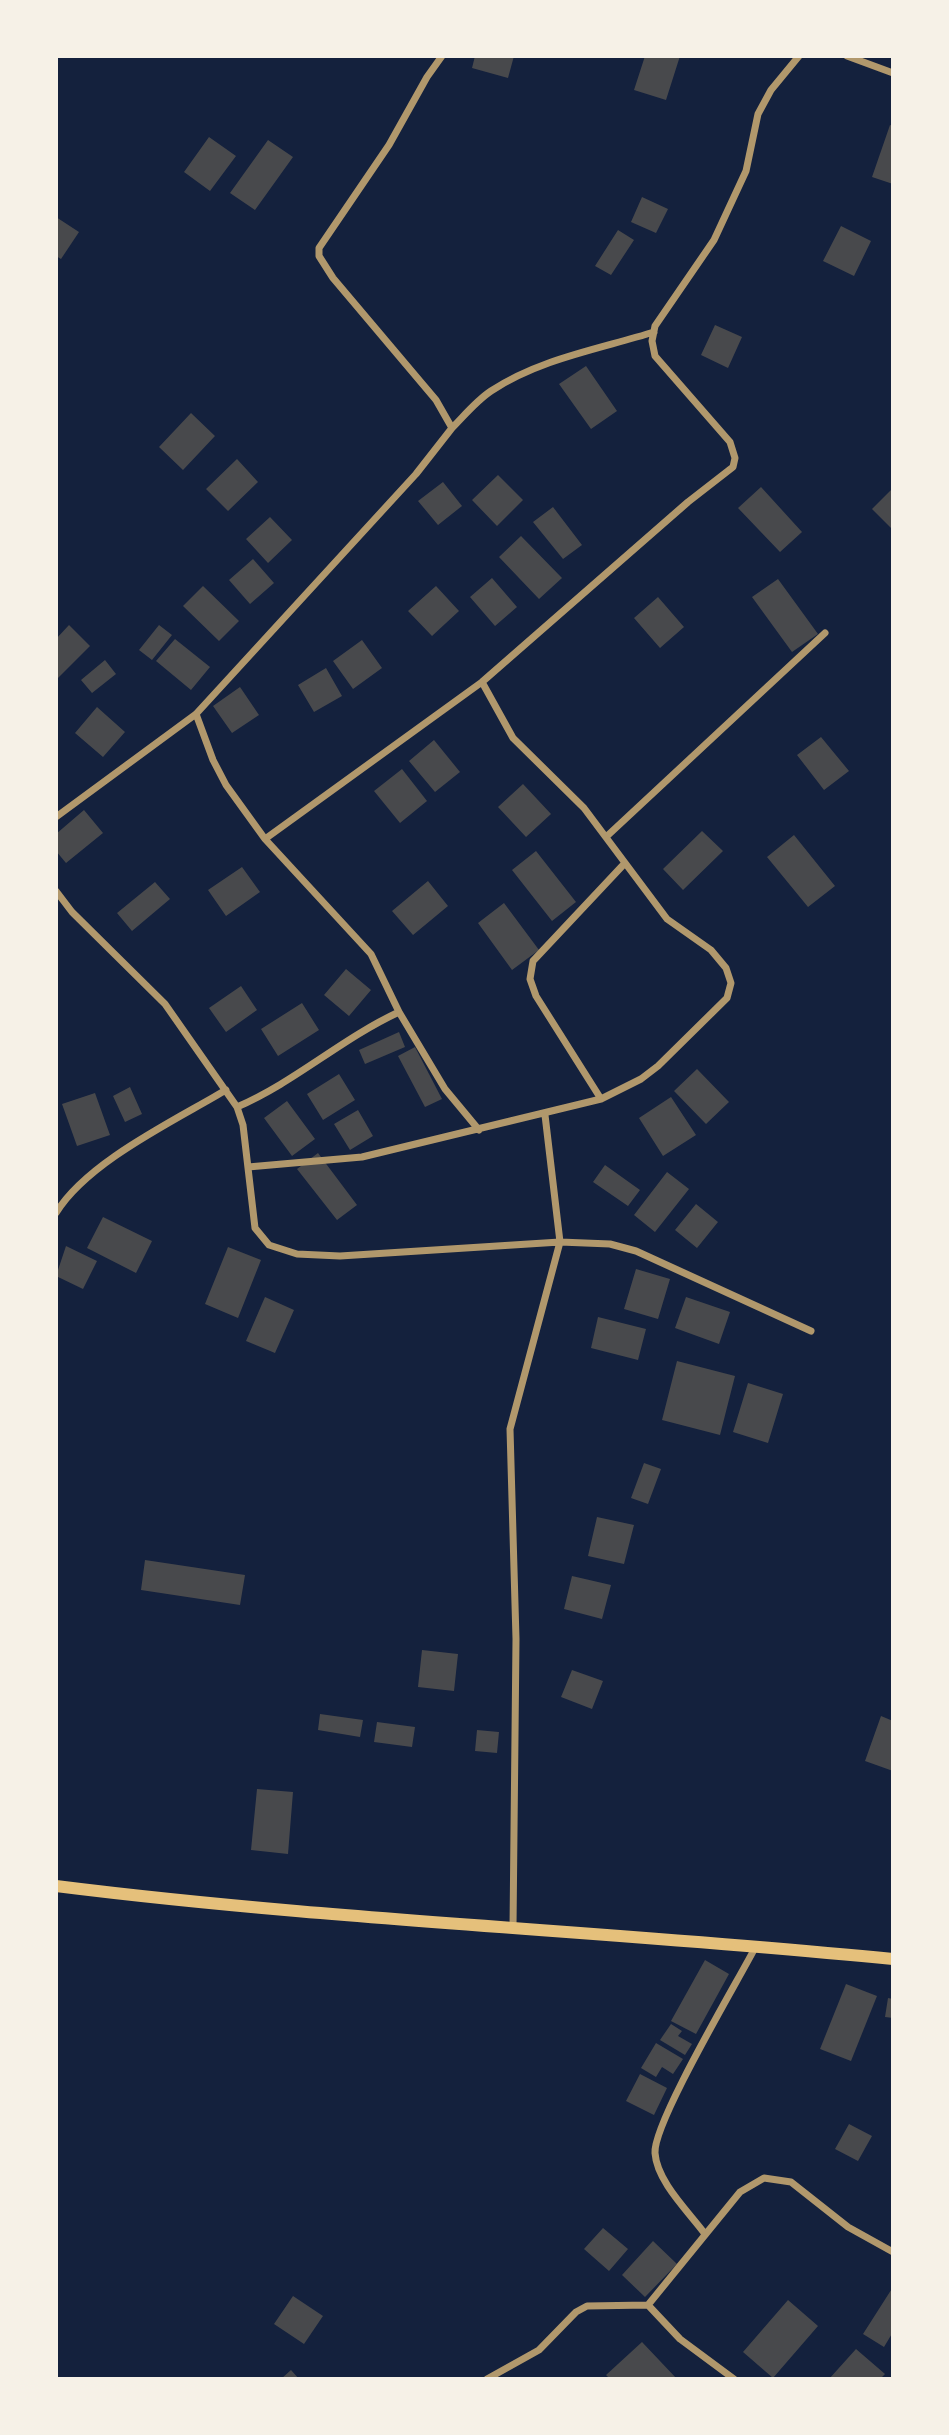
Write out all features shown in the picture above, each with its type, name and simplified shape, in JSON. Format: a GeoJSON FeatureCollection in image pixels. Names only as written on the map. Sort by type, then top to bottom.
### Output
{"type":"FeatureCollection","features":[{"type":"Feature","properties":{"kind":"main road"},"geometry":{"type":"LineString","coordinates":[[56,1885],[194,1903],[757,1945],[893,1959]]}},
{"type":"Feature","properties":{"kind":"street"},"geometry":{"type":"LineString","coordinates":[[442,56],[426,77],[389,145],[319,248],[319,256],[333,278],[436,400],[452,428]]}},
{"type":"Feature","properties":{"kind":"street"},"geometry":{"type":"LineString","coordinates":[[265,839],[482,682],[688,502],[733,467],[735,458],[730,442],[655,356],[654,332],[714,240],[746,171],[758,114],[771,90],[799,56]]}},
{"type":"Feature","properties":{"kind":"street"},"geometry":{"type":"LineString","coordinates":[[847,56],[893,73]]}},
{"type":"Feature","properties":{"kind":"street"},"geometry":{"type":"LineString","coordinates":[[56,817],[196,714],[398,494],[452,428],[488,393],[517,376],[552,361],[654,332]]}},
{"type":"Feature","properties":{"kind":"street"},"geometry":{"type":"LineString","coordinates":[[606,837],[825,633]]}},
{"type":"Feature","properties":{"kind":"street"},"geometry":{"type":"LineString","coordinates":[[248,1167],[362,1157],[545,1115],[601,1099],[641,1079],[658,1066],[727,998],[731,983],[726,968],[711,950],[667,919],[573,797],[513,738],[482,682]]}},
{"type":"Feature","properties":{"kind":"street"},"geometry":{"type":"LineString","coordinates":[[196,714],[222,777],[265,839],[371,954],[399,1012],[445,1089],[478,1130]]}},
{"type":"Feature","properties":{"kind":"street"},"geometry":{"type":"LineString","coordinates":[[601,1099],[536,996],[530,979],[533,961],[625,863]]}},
{"type":"Feature","properties":{"kind":"street"},"geometry":{"type":"LineString","coordinates":[[56,891],[72,912],[165,1004],[237,1107],[243,1125],[254,1228],[268,1245],[297,1254],[340,1256],[560,1242],[610,1244],[636,1251],[810,1331]]}},
{"type":"Feature","properties":{"kind":"street"},"geometry":{"type":"LineString","coordinates":[[237,1107],[268,1094],[359,1031],[399,1012]]}},
{"type":"Feature","properties":{"kind":"street"},"geometry":{"type":"LineString","coordinates":[[56,1213],[64,1200],[92,1171],[226,1090]]}},
{"type":"Feature","properties":{"kind":"street"},"geometry":{"type":"LineString","coordinates":[[513,1927],[516,1639],[510,1429],[560,1242],[545,1115]]}},
{"type":"Feature","properties":{"kind":"street"},"geometry":{"type":"LineString","coordinates":[[705,2234],[660,2174],[654,2151],[669,2108],[757,1945]]}},
{"type":"Feature","properties":{"kind":"street"},"geometry":{"type":"LineString","coordinates":[[648,2305],[740,2192],[764,2178],[791,2182],[848,2227],[893,2252]]}},
{"type":"Feature","properties":{"kind":"street"},"geometry":{"type":"LineString","coordinates":[[487,2379],[539,2350],[576,2312],[587,2306],[648,2305],[680,2339],[734,2379]]}},
{"type":"Feature","properties":{"kind":"building"},"geometry":{"type":"Polygon","coordinates":[[[475,56],[514,56],[508,78],[472,68],[475,56]]]}},
{"type":"Feature","properties":{"kind":"building"},"geometry":{"type":"Polygon","coordinates":[[[645,56],[680,56],[666,100],[634,90],[645,56]]]}},
{"type":"Feature","properties":{"kind":"building"},"geometry":{"type":"Polygon","coordinates":[[[890,125],[893,126],[893,184],[872,177],[890,125]]]}},
{"type":"Feature","properties":{"kind":"building"},"geometry":{"type":"Polygon","coordinates":[[[209,137],[236,156],[210,191],[184,172],[209,137]]]}},
{"type":"Feature","properties":{"kind":"building"},"geometry":{"type":"Polygon","coordinates":[[[268,140],[293,157],[255,210],[230,193],[268,140]]]}},
{"type":"Feature","properties":{"kind":"building"},"geometry":{"type":"Polygon","coordinates":[[[642,197],[668,209],[656,233],[631,222],[642,197]]]}},
{"type":"Feature","properties":{"kind":"building"},"geometry":{"type":"Polygon","coordinates":[[[56,217],[79,232],[61,259],[56,256],[56,217]]]}},
{"type":"Feature","properties":{"kind":"building"},"geometry":{"type":"Polygon","coordinates":[[[841,226],[871,241],[854,276],[823,261],[841,226]]]}},
{"type":"Feature","properties":{"kind":"building"},"geometry":{"type":"Polygon","coordinates":[[[618,230],[634,240],[611,275],[595,266],[618,230]]]}},
{"type":"Feature","properties":{"kind":"building"},"geometry":{"type":"Polygon","coordinates":[[[715,325],[742,337],[728,368],[701,355],[715,325]]]}},
{"type":"Feature","properties":{"kind":"building"},"geometry":{"type":"Polygon","coordinates":[[[586,366],[617,411],[591,429],[559,384],[586,366]]]}},
{"type":"Feature","properties":{"kind":"building"},"geometry":{"type":"Polygon","coordinates":[[[191,413],[215,436],[183,470],[159,447],[191,413]]]}},
{"type":"Feature","properties":{"kind":"building"},"geometry":{"type":"Polygon","coordinates":[[[237,459],[258,482],[228,511],[206,489],[237,459]]]}},
{"type":"Feature","properties":{"kind":"building"},"geometry":{"type":"Polygon","coordinates":[[[498,475],[523,500],[497,526],[472,500],[498,475]]]}},
{"type":"Feature","properties":{"kind":"building"},"geometry":{"type":"Polygon","coordinates":[[[443,482],[462,506],[438,525],[418,501],[443,482]]]}},
{"type":"Feature","properties":{"kind":"building"},"geometry":{"type":"Polygon","coordinates":[[[761,487],[802,532],[780,552],[738,508],[761,487]]]}},
{"type":"Feature","properties":{"kind":"building"},"geometry":{"type":"Polygon","coordinates":[[[893,488],[893,530],[872,509],[893,488]]]}},
{"type":"Feature","properties":{"kind":"building"},"geometry":{"type":"Polygon","coordinates":[[[553,507],[582,545],[563,559],[533,522],[553,507]]]}},
{"type":"Feature","properties":{"kind":"building"},"geometry":{"type":"Polygon","coordinates":[[[270,517],[292,540],[268,563],[246,539],[270,517]]]}},
{"type":"Feature","properties":{"kind":"building"},"geometry":{"type":"Polygon","coordinates":[[[521,536],[562,578],[539,599],[499,557],[521,536]]]}},
{"type":"Feature","properties":{"kind":"building"},"geometry":{"type":"Polygon","coordinates":[[[253,559],[274,583],[250,604],[229,580],[253,559]]]}},
{"type":"Feature","properties":{"kind":"building"},"geometry":{"type":"Polygon","coordinates":[[[492,578],[517,607],[495,626],[470,597],[492,578]]]}},
{"type":"Feature","properties":{"kind":"building"},"geometry":{"type":"Polygon","coordinates":[[[778,579],[818,634],[792,652],[752,597],[778,579]]]}},
{"type":"Feature","properties":{"kind":"building"},"geometry":{"type":"Polygon","coordinates":[[[203,586],[239,621],[219,641],[183,606],[203,586]]]}},
{"type":"Feature","properties":{"kind":"building"},"geometry":{"type":"Polygon","coordinates":[[[436,586],[459,611],[432,636],[408,611],[436,586]]]}},
{"type":"Feature","properties":{"kind":"building"},"geometry":{"type":"Polygon","coordinates":[[[658,597],[684,627],[660,648],[634,618],[658,597]]]}},
{"type":"Feature","properties":{"kind":"building"},"geometry":{"type":"Polygon","coordinates":[[[69,625],[90,646],[56,680],[56,639],[69,625]]]}},
{"type":"Feature","properties":{"kind":"building"},"geometry":{"type":"Polygon","coordinates":[[[159,625],[172,635],[152,660],[139,650],[159,625]]]}},
{"type":"Feature","properties":{"kind":"building"},"geometry":{"type":"Polygon","coordinates":[[[175,639],[210,667],[191,690],[156,661],[175,639]]]}},
{"type":"Feature","properties":{"kind":"building"},"geometry":{"type":"Polygon","coordinates":[[[362,640],[382,668],[353,689],[333,661],[362,640]]]}},
{"type":"Feature","properties":{"kind":"building"},"geometry":{"type":"Polygon","coordinates":[[[105,660],[116,674],[92,693],[81,680],[105,660]]]}},
{"type":"Feature","properties":{"kind":"building"},"geometry":{"type":"Polygon","coordinates":[[[326,668],[342,696],[314,712],[298,685],[326,668]]]}},
{"type":"Feature","properties":{"kind":"building"},"geometry":{"type":"Polygon","coordinates":[[[240,687],[259,715],[232,733],[213,706],[240,687]]]}},
{"type":"Feature","properties":{"kind":"building"},"geometry":{"type":"Polygon","coordinates":[[[97,707],[125,732],[103,757],[75,733],[97,707]]]}},
{"type":"Feature","properties":{"kind":"building"},"geometry":{"type":"Polygon","coordinates":[[[821,737],[849,771],[824,790],[797,755],[821,737]]]}},
{"type":"Feature","properties":{"kind":"building"},"geometry":{"type":"Polygon","coordinates":[[[434,740],[460,772],[435,792],[409,761],[434,740]]]}},
{"type":"Feature","properties":{"kind":"building"},"geometry":{"type":"Polygon","coordinates":[[[402,769],[427,801],[400,823],[374,791],[402,769]]]}},
{"type":"Feature","properties":{"kind":"building"},"geometry":{"type":"Polygon","coordinates":[[[523,784],[551,814],[526,837],[498,807],[523,784]]]}},
{"type":"Feature","properties":{"kind":"building"},"geometry":{"type":"Polygon","coordinates":[[[84,810],[103,833],[66,863],[56,851],[56,834],[84,810]]]}},
{"type":"Feature","properties":{"kind":"building"},"geometry":{"type":"Polygon","coordinates":[[[702,831],[723,851],[683,890],[663,869],[702,831]]]}},
{"type":"Feature","properties":{"kind":"building"},"geometry":{"type":"Polygon","coordinates":[[[794,835],[835,886],[808,907],[767,857],[794,835]]]}},
{"type":"Feature","properties":{"kind":"building"},"geometry":{"type":"Polygon","coordinates":[[[536,851],[576,902],[552,921],[512,870],[536,851]]]}},
{"type":"Feature","properties":{"kind":"building"},"geometry":{"type":"Polygon","coordinates":[[[242,867],[260,892],[226,916],[208,890],[242,867]]]}},
{"type":"Feature","properties":{"kind":"building"},"geometry":{"type":"Polygon","coordinates":[[[428,881],[448,906],[413,935],[392,911],[428,881]]]}},
{"type":"Feature","properties":{"kind":"building"},"geometry":{"type":"Polygon","coordinates":[[[155,882],[170,899],[132,931],[117,913],[155,882]]]}},
{"type":"Feature","properties":{"kind":"building"},"geometry":{"type":"Polygon","coordinates":[[[504,903],[539,950],[512,970],[478,923],[504,903]]]}},
{"type":"Feature","properties":{"kind":"building"},"geometry":{"type":"Polygon","coordinates":[[[346,969],[371,990],[349,1016],[324,995],[346,969]]]}},
{"type":"Feature","properties":{"kind":"building"},"geometry":{"type":"Polygon","coordinates":[[[241,986],[257,1010],[226,1032],[209,1008],[241,986]]]}},
{"type":"Feature","properties":{"kind":"building"},"geometry":{"type":"Polygon","coordinates":[[[302,1003],[319,1030],[278,1056],[261,1029],[302,1003]]]}},
{"type":"Feature","properties":{"kind":"building"},"geometry":{"type":"Polygon","coordinates":[[[399,1032],[405,1047],[365,1064],[359,1050],[399,1032]]]}},
{"type":"Feature","properties":{"kind":"building"},"geometry":{"type":"Polygon","coordinates":[[[415,1047],[442,1099],[425,1107],[398,1056],[415,1047]]]}},
{"type":"Feature","properties":{"kind":"building"},"geometry":{"type":"Polygon","coordinates":[[[697,1069],[729,1102],[706,1124],[674,1091],[697,1069]]]}},
{"type":"Feature","properties":{"kind":"building"},"geometry":{"type":"Polygon","coordinates":[[[339,1074],[355,1100],[323,1120],[307,1094],[339,1074]]]}},
{"type":"Feature","properties":{"kind":"building"},"geometry":{"type":"Polygon","coordinates":[[[130,1087],[142,1114],[125,1122],[113,1096],[130,1087]]]}},
{"type":"Feature","properties":{"kind":"building"},"geometry":{"type":"Polygon","coordinates":[[[95,1093],[110,1135],[77,1146],[62,1104],[95,1093]]]}},
{"type":"Feature","properties":{"kind":"building"},"geometry":{"type":"Polygon","coordinates":[[[671,1097],[696,1135],[663,1156],[639,1118],[671,1097]]]}},
{"type":"Feature","properties":{"kind":"building"},"geometry":{"type":"Polygon","coordinates":[[[287,1101],[315,1139],[292,1156],[264,1118],[287,1101]]]}},
{"type":"Feature","properties":{"kind":"building"},"geometry":{"type":"Polygon","coordinates":[[[358,1110],[373,1136],[350,1150],[334,1124],[358,1110]]]}},
{"type":"Feature","properties":{"kind":"building"},"geometry":{"type":"Polygon","coordinates":[[[318,1153],[357,1205],[337,1220],[297,1169],[318,1153]]]}},
{"type":"Feature","properties":{"kind":"building"},"geometry":{"type":"Polygon","coordinates":[[[605,1165],[640,1190],[628,1206],[593,1182],[605,1165]]]}},
{"type":"Feature","properties":{"kind":"building"},"geometry":{"type":"Polygon","coordinates":[[[667,1172],[689,1189],[655,1232],[634,1215],[667,1172]]]}},
{"type":"Feature","properties":{"kind":"building"},"geometry":{"type":"Polygon","coordinates":[[[696,1204],[718,1222],[697,1248],[675,1230],[696,1204]]]}},
{"type":"Feature","properties":{"kind":"building"},"geometry":{"type":"Polygon","coordinates":[[[103,1217],[152,1241],[136,1273],[87,1248],[103,1217]]]}},
{"type":"Feature","properties":{"kind":"building"},"geometry":{"type":"Polygon","coordinates":[[[66,1246],[97,1261],[83,1289],[56,1276],[66,1246]]]}},
{"type":"Feature","properties":{"kind":"building"},"geometry":{"type":"Polygon","coordinates":[[[228,1247],[261,1260],[238,1318],[205,1304],[228,1247]]]}},
{"type":"Feature","properties":{"kind":"building"},"geometry":{"type":"Polygon","coordinates":[[[636,1269],[670,1279],[658,1319],[624,1309],[636,1269]]]}},
{"type":"Feature","properties":{"kind":"building"},"geometry":{"type":"Polygon","coordinates":[[[265,1297],[294,1310],[275,1353],[246,1341],[265,1297]]]}},
{"type":"Feature","properties":{"kind":"building"},"geometry":{"type":"Polygon","coordinates":[[[686,1297],[730,1312],[719,1344],[675,1328],[686,1297]]]}},
{"type":"Feature","properties":{"kind":"building"},"geometry":{"type":"Polygon","coordinates":[[[598,1317],[646,1329],[638,1360],[591,1348],[598,1317]]]}},
{"type":"Feature","properties":{"kind":"building"},"geometry":{"type":"Polygon","coordinates":[[[677,1361],[735,1376],[720,1435],[662,1420],[677,1361]]]}},
{"type":"Feature","properties":{"kind":"building"},"geometry":{"type":"Polygon","coordinates":[[[748,1383],[783,1394],[768,1443],[733,1432],[748,1383]]]}},
{"type":"Feature","properties":{"kind":"building"},"geometry":{"type":"Polygon","coordinates":[[[644,1463],[661,1469],[648,1504],[631,1498],[644,1463]]]}},
{"type":"Feature","properties":{"kind":"building"},"geometry":{"type":"Polygon","coordinates":[[[597,1517],[634,1525],[624,1564],[588,1556],[597,1517]]]}},
{"type":"Feature","properties":{"kind":"building"},"geometry":{"type":"Polygon","coordinates":[[[145,1560],[245,1575],[240,1605],[141,1590],[145,1560]]]}},
{"type":"Feature","properties":{"kind":"building"},"geometry":{"type":"Polygon","coordinates":[[[572,1576],[611,1585],[602,1619],[564,1609],[572,1576]]]}},
{"type":"Feature","properties":{"kind":"building"},"geometry":{"type":"Polygon","coordinates":[[[422,1650],[458,1654],[454,1691],[418,1687],[422,1650]]]}},
{"type":"Feature","properties":{"kind":"building"},"geometry":{"type":"Polygon","coordinates":[[[572,1670],[603,1681],[592,1709],[561,1697],[572,1670]]]}},
{"type":"Feature","properties":{"kind":"building"},"geometry":{"type":"Polygon","coordinates":[[[320,1714],[363,1720],[360,1737],[318,1730],[320,1714]]]}},
{"type":"Feature","properties":{"kind":"building"},"geometry":{"type":"Polygon","coordinates":[[[881,1716],[893,1721],[893,1771],[865,1761],[881,1716]]]}},
{"type":"Feature","properties":{"kind":"building"},"geometry":{"type":"Polygon","coordinates":[[[377,1722],[415,1727],[412,1747],[374,1742],[377,1722]]]}},
{"type":"Feature","properties":{"kind":"building"},"geometry":{"type":"Polygon","coordinates":[[[477,1730],[499,1732],[497,1753],[475,1751],[477,1730]]]}},
{"type":"Feature","properties":{"kind":"building"},"geometry":{"type":"Polygon","coordinates":[[[257,1789],[293,1792],[288,1854],[251,1850],[257,1789]]]}},
{"type":"Feature","properties":{"kind":"building"},"geometry":{"type":"Polygon","coordinates":[[[705,1960],[729,1974],[696,2034],[671,2021],[705,1960]]]}},
{"type":"Feature","properties":{"kind":"building"},"geometry":{"type":"Polygon","coordinates":[[[846,1984],[877,1996],[851,2061],[820,2049],[846,1984]]]}},
{"type":"Feature","properties":{"kind":"building"},"geometry":{"type":"Polygon","coordinates":[[[888,1998],[893,1999],[893,2018],[885,2017],[888,1998]]]}},
{"type":"Feature","properties":{"kind":"building"},"geometry":{"type":"Polygon","coordinates":[[[671,2024],[682,2031],[678,2036],[692,2044],[685,2055],[660,2040],[671,2024]]]}},
{"type":"Feature","properties":{"kind":"building"},"geometry":{"type":"Polygon","coordinates":[[[656,2043],[683,2059],[673,2074],[662,2067],[656,2077],[641,2068],[656,2043]]]}},
{"type":"Feature","properties":{"kind":"building"},"geometry":{"type":"Polygon","coordinates":[[[640,2074],[667,2088],[654,2115],[626,2101],[640,2074]]]}},
{"type":"Feature","properties":{"kind":"building"},"geometry":{"type":"Polygon","coordinates":[[[849,2124],[872,2136],[858,2161],[835,2149],[849,2124]]]}},
{"type":"Feature","properties":{"kind":"building"},"geometry":{"type":"Polygon","coordinates":[[[603,2228],[628,2249],[609,2271],[584,2249],[603,2228]]]}},
{"type":"Feature","properties":{"kind":"building"},"geometry":{"type":"Polygon","coordinates":[[[653,2241],[677,2264],[645,2297],[622,2275],[653,2241]]]}},
{"type":"Feature","properties":{"kind":"building"},"geometry":{"type":"Polygon","coordinates":[[[893,2287],[893,2332],[884,2347],[863,2334],[893,2287]]]}},
{"type":"Feature","properties":{"kind":"building"},"geometry":{"type":"Polygon","coordinates":[[[293,2296],[323,2316],[304,2344],[274,2324],[293,2296]]]}},
{"type":"Feature","properties":{"kind":"building"},"geometry":{"type":"Polygon","coordinates":[[[788,2300],[818,2326],[773,2378],[743,2352],[788,2300]]]}},
{"type":"Feature","properties":{"kind":"building"},"geometry":{"type":"Polygon","coordinates":[[[642,2342],[677,2379],[610,2379],[606,2375],[642,2342]]]}},
{"type":"Feature","properties":{"kind":"building"},"geometry":{"type":"Polygon","coordinates":[[[856,2349],[885,2374],[880,2379],[829,2379],[856,2349]]]}},
{"type":"Feature","properties":{"kind":"building"},"geometry":{"type":"Polygon","coordinates":[[[291,2370],[299,2379],[281,2379],[291,2370]]]}}]}
